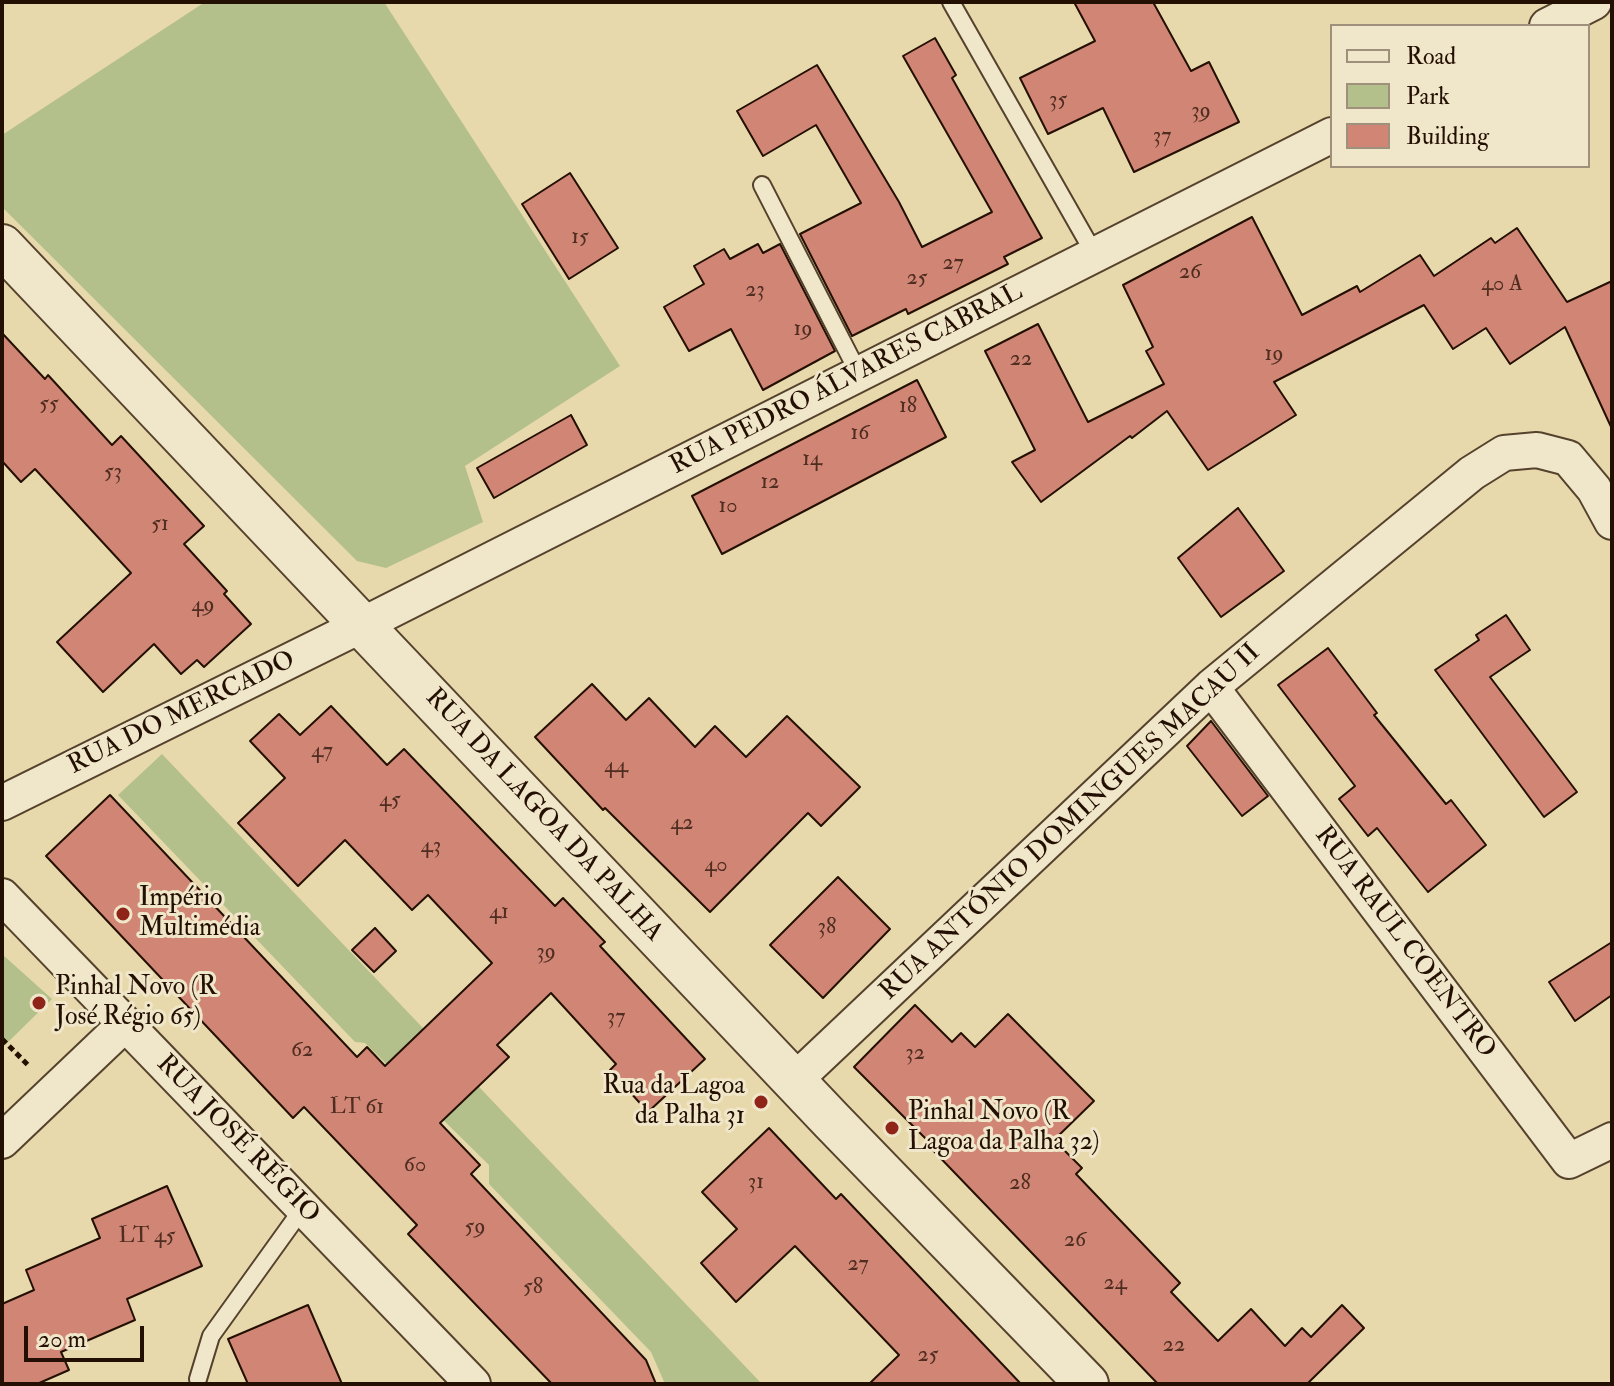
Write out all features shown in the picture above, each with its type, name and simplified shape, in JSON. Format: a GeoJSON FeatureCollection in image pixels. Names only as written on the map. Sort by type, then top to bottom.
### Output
{"type":"FeatureCollection","features":[{"type":"Feature","properties":{"kind":"street"},"geometry":{"type":"LineString","coordinates":[[1551,24],[1594,2]]}},
{"type":"Feature","properties":{"kind":"street","name":"RUA PEDRO ÁLVARES CABRAL"},"geometry":{"type":"LineString","coordinates":[[362,625],[1330,136]]}},
{"type":"Feature","properties":{"kind":"street","name":"RUA DA LAGOA DA PALHA"},"geometry":{"type":"LineString","coordinates":[[2,246],[794,1081],[1087,1384]]}},
{"type":"Feature","properties":{"kind":"street","name":"RUA ANTÓNIO DOMINGUES MACAU II"},"geometry":{"type":"LineString","coordinates":[[794,1081],[1211,687],[1472,473],[1504,453],[1537,450],[1568,458],[1594,489],[1612,522]]}},
{"type":"Feature","properties":{"kind":"street","name":"RUA DO MERCADO"},"geometry":{"type":"LineString","coordinates":[[2,803],[362,625]]}},
{"type":"Feature","properties":{"kind":"street","name":"RUA RAUL COENTRO"},"geometry":{"type":"LineString","coordinates":[[1211,687],[1569,1161],[1612,1140]]}},
{"type":"Feature","properties":{"kind":"street","name":"RUA JOSÉ RÉGIO"},"geometry":{"type":"LineString","coordinates":[[2,896],[473,1384]]}},
{"type":"Feature","properties":{"kind":"street"},"geometry":{"type":"LineString","coordinates":[[2,1141],[125,1024]]}},
{"type":"Feature","properties":{"kind":"lane"},"geometry":{"type":"LineString","coordinates":[[951,2],[1095,255]]}},
{"type":"Feature","properties":{"kind":"lane"},"geometry":{"type":"LineString","coordinates":[[762,185],[859,374]]}},
{"type":"Feature","properties":{"kind":"lane"},"geometry":{"type":"LineString","coordinates":[[195,1382],[211,1336],[303,1208]]}},
{"type":"Feature","properties":{"kind":"green space"},"geometry":{"type":"Polygon","coordinates":[[[205,2],[384,2],[620,366],[465,466],[483,522],[386,568],[357,561],[2,207],[2,135],[205,2]]]}},
{"type":"Feature","properties":{"kind":"green space"},"geometry":{"type":"Polygon","coordinates":[[[162,754],[762,1384],[665,1384],[651,1352],[489,1184],[489,1165],[365,1043],[355,1042],[118,795],[162,754]]]}},
{"type":"Feature","properties":{"kind":"green space"},"geometry":{"type":"Polygon","coordinates":[[[2,954],[52,999],[2,1048],[2,954]]]}},
{"type":"Feature","properties":{"kind":"building"},"geometry":{"type":"Polygon","coordinates":[[[1074,2],[1153,2],[1191,71],[1209,62],[1239,122],[1134,172],[1103,108],[1048,134],[1020,78],[1095,41],[1074,2]]]}},
{"type":"Feature","properties":{"kind":"building"},"geometry":{"type":"Polygon","coordinates":[[[935,38],[956,75],[952,78],[1042,238],[1004,257],[1008,264],[908,314],[906,309],[852,336],[800,234],[861,203],[816,125],[763,156],[737,111],[817,65],[899,202],[922,247],[992,212],[903,56],[935,38]]]}},
{"type":"Feature","properties":{"kind":"building"},"geometry":{"type":"Polygon","coordinates":[[[570,173],[618,248],[569,279],[522,204],[570,173]]]}},
{"type":"Feature","properties":{"kind":"building"},"geometry":{"type":"Polygon","coordinates":[[[1252,217],[1302,315],[1357,286],[1360,292],[1420,255],[1434,276],[1491,238],[1495,243],[1517,228],[1567,302],[1612,281],[1612,429],[1565,327],[1510,364],[1486,328],[1453,349],[1424,305],[1274,382],[1296,415],[1208,470],[1167,411],[1041,502],[1012,462],[1035,450],[985,351],[1038,324],[1088,422],[1164,384],[1146,351],[1153,347],[1123,285],[1252,217]]]}},
{"type":"Feature","properties":{"kind":"building"},"geometry":{"type":"Polygon","coordinates":[[[758,244],[763,253],[780,244],[835,351],[763,390],[731,329],[689,351],[664,307],[704,284],[694,266],[724,249],[730,259],[758,244]]]}},
{"type":"Feature","properties":{"kind":"building"},"geometry":{"type":"Polygon","coordinates":[[[2,333],[45,379],[48,375],[112,445],[121,436],[204,526],[184,544],[227,591],[224,594],[251,624],[204,667],[197,660],[181,674],[154,644],[103,692],[57,642],[131,573],[35,469],[21,482],[2,461],[2,333]]]}},
{"type":"Feature","properties":{"kind":"building"},"geometry":{"type":"Polygon","coordinates":[[[917,380],[946,437],[722,554],[692,496],[917,380]]]}},
{"type":"Feature","properties":{"kind":"building"},"geometry":{"type":"Polygon","coordinates":[[[571,415],[587,445],[494,498],[477,468],[571,415]]]}},
{"type":"Feature","properties":{"kind":"building"},"geometry":{"type":"Polygon","coordinates":[[[1238,508],[1284,571],[1221,617],[1178,558],[1238,508]]]}},
{"type":"Feature","properties":{"kind":"building"},"geometry":{"type":"Polygon","coordinates":[[[1506,615],[1530,650],[1490,677],[1577,792],[1544,817],[1435,670],[1479,640],[1476,635],[1506,615]]]}},
{"type":"Feature","properties":{"kind":"building"},"geometry":{"type":"Polygon","coordinates":[[[1328,648],[1377,713],[1374,715],[1446,804],[1451,800],[1486,845],[1428,892],[1377,828],[1368,836],[1339,799],[1355,786],[1278,685],[1328,648]]]}},
{"type":"Feature","properties":{"kind":"building"},"geometry":{"type":"Polygon","coordinates":[[[592,684],[626,720],[649,698],[695,747],[715,726],[746,757],[787,716],[860,787],[821,826],[808,813],[710,912],[605,808],[603,810],[535,737],[592,684]]]}},
{"type":"Feature","properties":{"kind":"building"},"geometry":{"type":"Polygon","coordinates":[[[331,706],[387,765],[404,749],[555,906],[563,898],[605,942],[600,946],[705,1059],[648,1112],[610,1070],[616,1064],[551,993],[497,1045],[509,1057],[440,1123],[480,1165],[471,1174],[646,1360],[656,1384],[552,1384],[408,1234],[417,1225],[304,1107],[293,1118],[46,856],[110,795],[357,1057],[367,1047],[385,1066],[492,963],[428,895],[412,910],[345,840],[298,886],[238,823],[285,778],[250,741],[279,714],[300,735],[331,706]]]}},
{"type":"Feature","properties":{"kind":"building"},"geometry":{"type":"Polygon","coordinates":[[[1211,721],[1268,796],[1242,816],[1187,746],[1211,721]]]}},
{"type":"Feature","properties":{"kind":"building"},"geometry":{"type":"Polygon","coordinates":[[[838,877],[890,929],[823,998],[770,945],[838,877]]]}},
{"type":"Feature","properties":{"kind":"building"},"geometry":{"type":"Polygon","coordinates":[[[375,928],[396,951],[374,972],[352,950],[375,928]]]}},
{"type":"Feature","properties":{"kind":"building"},"geometry":{"type":"Polygon","coordinates":[[[1612,942],[1612,995],[1575,1021],[1549,982],[1612,942]]]}},
{"type":"Feature","properties":{"kind":"building"},"geometry":{"type":"Polygon","coordinates":[[[915,1005],[952,1042],[961,1033],[975,1047],[1008,1014],[1094,1101],[1054,1140],[1082,1168],[1076,1174],[1180,1283],[1171,1292],[1218,1341],[1251,1309],[1285,1346],[1302,1328],[1311,1337],[1342,1305],[1364,1328],[1307,1384],[1158,1384],[854,1067],[915,1005]]]}},
{"type":"Feature","properties":{"kind":"building"},"geometry":{"type":"Polygon","coordinates":[[[769,1128],[836,1199],[841,1194],[1021,1384],[869,1384],[899,1355],[795,1246],[736,1302],[701,1263],[737,1229],[702,1192],[769,1128]]]}},
{"type":"Feature","properties":{"kind":"building"},"geometry":{"type":"Polygon","coordinates":[[[167,1186],[202,1266],[127,1299],[135,1320],[61,1352],[69,1370],[37,1384],[2,1384],[2,1304],[34,1290],[26,1270],[100,1238],[92,1219],[167,1186]]]}},
{"type":"Feature","properties":{"kind":"building"},"geometry":{"type":"Polygon","coordinates":[[[308,1305],[342,1384],[248,1384],[228,1339],[308,1305]]]}},
{"type":"Feature","properties":{"kind":"place","name":"Império Multimédia"},"geometry":{"type":"Point","coordinates":[123,914]}},
{"type":"Feature","properties":{"kind":"place","name":"Pinhal Novo (R José Régio 65)"},"geometry":{"type":"Point","coordinates":[39,1003]}},
{"type":"Feature","properties":{"kind":"place","name":"Rua da Lagoa da Palha 31"},"geometry":{"type":"Point","coordinates":[761,1102]}},
{"type":"Feature","properties":{"kind":"place","name":"Pinhal Novo (R Lagoa da Palha 32)"},"geometry":{"type":"Point","coordinates":[892,1128]}}]}
